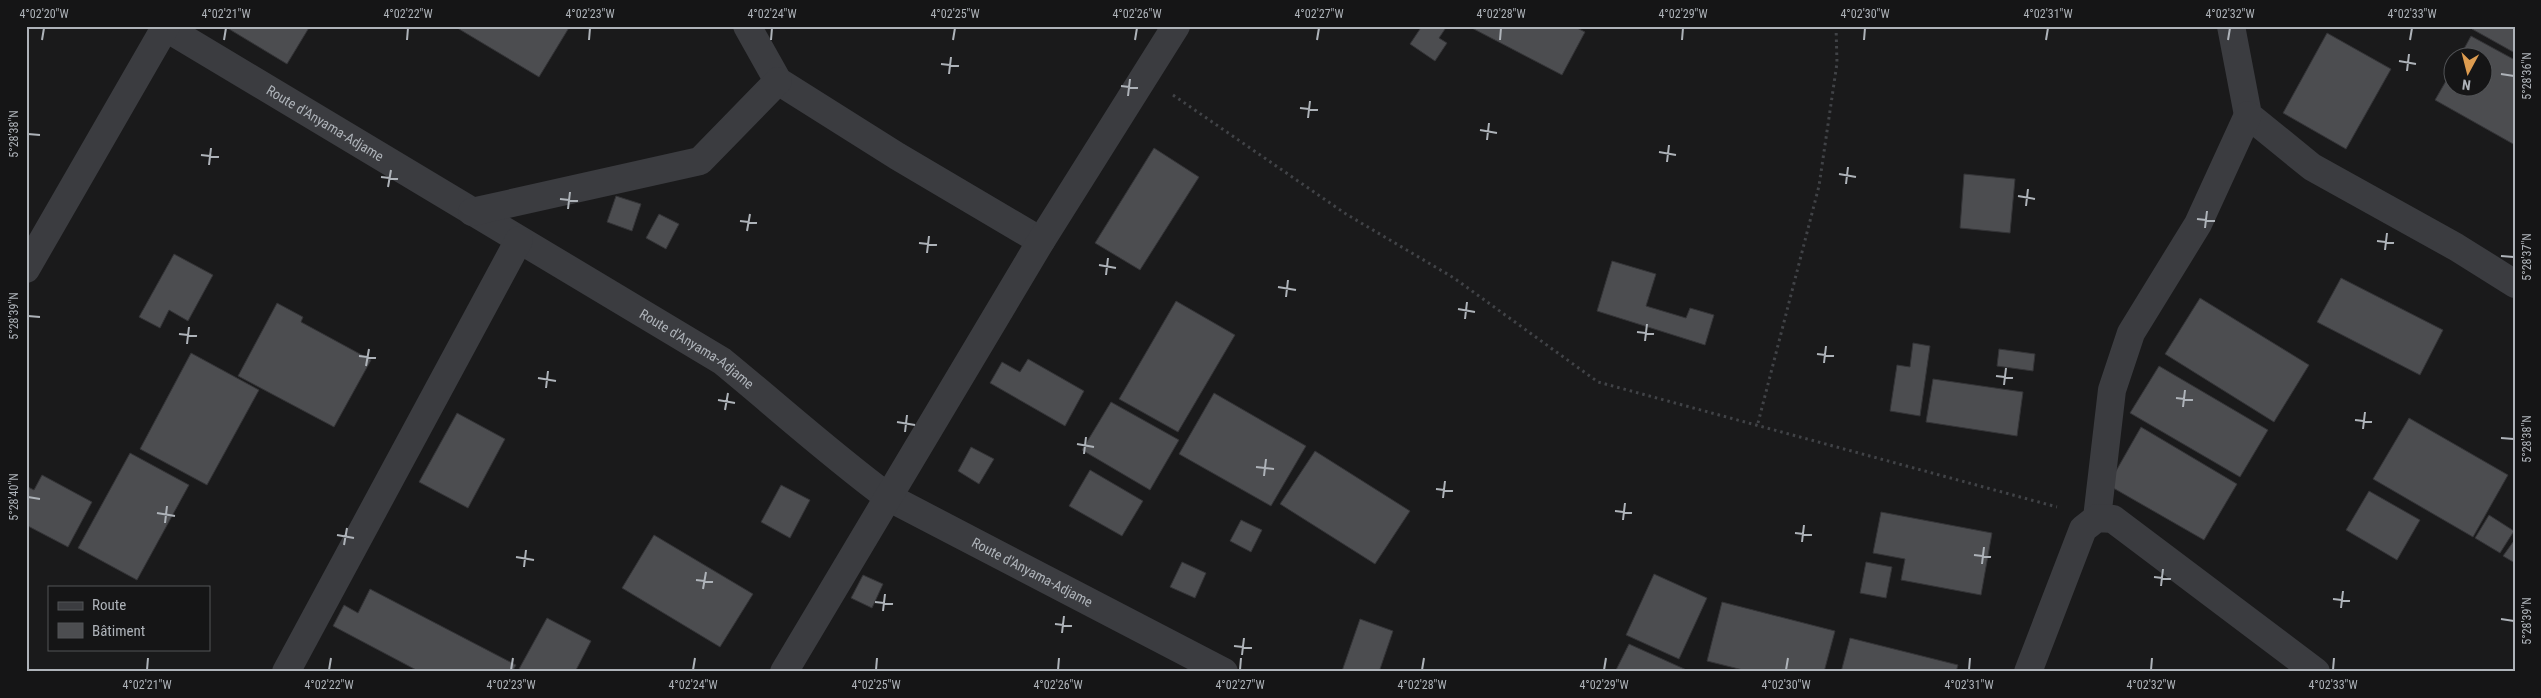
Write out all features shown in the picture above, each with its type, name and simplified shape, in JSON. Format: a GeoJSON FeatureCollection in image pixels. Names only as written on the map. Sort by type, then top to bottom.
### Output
{"type":"FeatureCollection","features":[{"type":"Feature","properties":{"kind":"street"},"geometry":{"type":"LineString","coordinates":[[747,26],[778,81],[897,156],[1041,241]]}},
{"type":"Feature","properties":{"kind":"street"},"geometry":{"type":"LineString","coordinates":[[784,672],[1041,241],[1176,26]]}},
{"type":"Feature","properties":{"kind":"street"},"geometry":{"type":"LineString","coordinates":[[2097,518],[2112,390],[2131,333],[2198,224],[2248,115],[2231,26]]}},
{"type":"Feature","properties":{"kind":"street"},"geometry":{"type":"LineString","coordinates":[[26,269],[165,27]]}},
{"type":"Feature","properties":{"kind":"street","name":"Route d'Anyama-Adjame"},"geometry":{"type":"LineString","coordinates":[[165,27],[722,361],[794,420],[846,466],[888,497],[1224,672]]}},
{"type":"Feature","properties":{"kind":"street"},"geometry":{"type":"LineString","coordinates":[[472,212],[700,161],[778,81]]}},
{"type":"Feature","properties":{"kind":"street"},"geometry":{"type":"LineString","coordinates":[[2248,115],[2312,167],[2456,247],[2515,284]]}},
{"type":"Feature","properties":{"kind":"street"},"geometry":{"type":"LineString","coordinates":[[286,672],[519,240]]}},
{"type":"Feature","properties":{"kind":"street"},"geometry":{"type":"LineString","coordinates":[[2028,672],[2083,529],[2097,518],[2113,519],[2316,672]]}},
{"type":"Feature","properties":{"kind":"path"},"geometry":{"type":"LineString","coordinates":[[1758,423],[1819,186],[1837,63],[1836,26]]}},
{"type":"Feature","properties":{"kind":"path"},"geometry":{"type":"LineString","coordinates":[[1146,76],[1346,214],[1454,278],[1598,382],[1758,423],[2097,518]]}},
{"type":"Feature","properties":{"kind":"building"},"geometry":{"type":"Polygon","coordinates":[[[224,26],[310,26],[287,64],[224,26]]]}},
{"type":"Feature","properties":{"kind":"building"},"geometry":{"type":"Polygon","coordinates":[[[454,26],[570,26],[539,77],[454,26]]]}},
{"type":"Feature","properties":{"kind":"building"},"geometry":{"type":"Polygon","coordinates":[[[1422,26],[1447,26],[1439,38],[1447,43],[1435,61],[1410,44],[1422,26]]]}},
{"type":"Feature","properties":{"kind":"building"},"geometry":{"type":"Polygon","coordinates":[[[1468,26],[1573,26],[1585,32],[1562,75],[1468,26]]]}},
{"type":"Feature","properties":{"kind":"building"},"geometry":{"type":"Polygon","coordinates":[[[2474,26],[2515,26],[2515,53],[2472,29],[2474,26]]]}},
{"type":"Feature","properties":{"kind":"building"},"geometry":{"type":"Polygon","coordinates":[[[2327,33],[2391,69],[2346,149],[2283,113],[2327,33]]]}},
{"type":"Feature","properties":{"kind":"building"},"geometry":{"type":"Polygon","coordinates":[[[2471,36],[2493,48],[2464,48],[2471,36]]]}},
{"type":"Feature","properties":{"kind":"building"},"geometry":{"type":"Polygon","coordinates":[[[2494,49],[2515,60],[2515,145],[2435,100],[2444,84],[2444,98],[2494,98],[2494,49]]]}},
{"type":"Feature","properties":{"kind":"building"},"geometry":{"type":"Polygon","coordinates":[[[1154,148],[1199,177],[1140,270],[1095,243],[1154,148]]]}},
{"type":"Feature","properties":{"kind":"building"},"geometry":{"type":"Polygon","coordinates":[[[1964,174],[2015,179],[2010,233],[1960,228],[1964,174]]]}},
{"type":"Feature","properties":{"kind":"building"},"geometry":{"type":"Polygon","coordinates":[[[616,196],[641,204],[632,231],[607,222],[616,196]]]}},
{"type":"Feature","properties":{"kind":"building"},"geometry":{"type":"Polygon","coordinates":[[[659,214],[679,224],[666,249],[646,238],[659,214]]]}},
{"type":"Feature","properties":{"kind":"building"},"geometry":{"type":"Polygon","coordinates":[[[174,254],[213,275],[188,321],[169,310],[160,328],[139,317],[174,254]]]}},
{"type":"Feature","properties":{"kind":"building"},"geometry":{"type":"Polygon","coordinates":[[[1612,261],[1656,274],[1646,306],[1686,318],[1690,308],[1714,315],[1705,345],[1597,311],[1612,261]]]}},
{"type":"Feature","properties":{"kind":"building"},"geometry":{"type":"Polygon","coordinates":[[[2341,278],[2443,330],[2420,375],[2317,322],[2341,278]]]}},
{"type":"Feature","properties":{"kind":"building"},"geometry":{"type":"Polygon","coordinates":[[[2200,298],[2309,365],[2274,422],[2165,354],[2200,298]]]}},
{"type":"Feature","properties":{"kind":"building"},"geometry":{"type":"Polygon","coordinates":[[[1176,301],[1235,335],[1178,432],[1119,399],[1176,301]]]}},
{"type":"Feature","properties":{"kind":"building"},"geometry":{"type":"Polygon","coordinates":[[[277,303],[303,317],[301,322],[371,360],[334,427],[238,376],[277,303]]]}},
{"type":"Feature","properties":{"kind":"building"},"geometry":{"type":"Polygon","coordinates":[[[1913,343],[1930,346],[1920,416],[1890,411],[1897,365],[1910,367],[1913,343]]]}},
{"type":"Feature","properties":{"kind":"building"},"geometry":{"type":"Polygon","coordinates":[[[1999,349],[2035,354],[2033,371],[1997,366],[1999,349]]]}},
{"type":"Feature","properties":{"kind":"building"},"geometry":{"type":"Polygon","coordinates":[[[191,353],[259,390],[207,485],[140,449],[191,353]]]}},
{"type":"Feature","properties":{"kind":"building"},"geometry":{"type":"Polygon","coordinates":[[[1028,359],[1084,391],[1065,426],[990,383],[1002,362],[1020,372],[1028,359]]]}},
{"type":"Feature","properties":{"kind":"building"},"geometry":{"type":"Polygon","coordinates":[[[2159,366],[2268,430],[2240,477],[2130,413],[2159,366]]]}},
{"type":"Feature","properties":{"kind":"building"},"geometry":{"type":"Polygon","coordinates":[[[1933,379],[2023,392],[2017,436],[1926,422],[1933,379]]]}},
{"type":"Feature","properties":{"kind":"building"},"geometry":{"type":"Polygon","coordinates":[[[1214,393],[1306,446],[1271,506],[1179,454],[1214,393]]]}},
{"type":"Feature","properties":{"kind":"building"},"geometry":{"type":"Polygon","coordinates":[[[1111,402],[1179,440],[1150,490],[1082,450],[1111,402]]]}},
{"type":"Feature","properties":{"kind":"building"},"geometry":{"type":"Polygon","coordinates":[[[457,413],[505,439],[468,508],[419,482],[457,413]]]}},
{"type":"Feature","properties":{"kind":"building"},"geometry":{"type":"Polygon","coordinates":[[[2409,418],[2508,475],[2473,537],[2373,479],[2409,418]]]}},
{"type":"Feature","properties":{"kind":"building"},"geometry":{"type":"Polygon","coordinates":[[[2141,427],[2237,484],[2204,540],[2108,485],[2141,427]]]}},
{"type":"Feature","properties":{"kind":"building"},"geometry":{"type":"Polygon","coordinates":[[[971,447],[994,459],[979,484],[958,471],[971,447]]]}},
{"type":"Feature","properties":{"kind":"building"},"geometry":{"type":"Polygon","coordinates":[[[1315,451],[1410,511],[1375,564],[1280,504],[1315,451]]]}},
{"type":"Feature","properties":{"kind":"building"},"geometry":{"type":"Polygon","coordinates":[[[130,453],[189,485],[137,580],[78,548],[130,453]]]}},
{"type":"Feature","properties":{"kind":"building"},"geometry":{"type":"Polygon","coordinates":[[[1090,470],[1143,501],[1122,536],[1069,506],[1090,470]]]}},
{"type":"Feature","properties":{"kind":"building"},"geometry":{"type":"Polygon","coordinates":[[[42,475],[92,502],[68,547],[26,525],[26,486],[34,490],[42,475]]]}},
{"type":"Feature","properties":{"kind":"building"},"geometry":{"type":"Polygon","coordinates":[[[781,485],[810,500],[790,538],[761,522],[781,485]]]}},
{"type":"Feature","properties":{"kind":"building"},"geometry":{"type":"Polygon","coordinates":[[[2369,491],[2420,520],[2397,560],[2346,530],[2369,491]]]}},
{"type":"Feature","properties":{"kind":"building"},"geometry":{"type":"Polygon","coordinates":[[[1881,512],[1992,533],[1981,595],[1901,580],[1905,559],[1873,553],[1881,512]]]}},
{"type":"Feature","properties":{"kind":"building"},"geometry":{"type":"Polygon","coordinates":[[[2489,515],[2514,531],[2500,553],[2475,538],[2489,515]]]}},
{"type":"Feature","properties":{"kind":"building"},"geometry":{"type":"Polygon","coordinates":[[[1241,520],[1262,530],[1251,552],[1230,541],[1241,520]]]}},
{"type":"Feature","properties":{"kind":"building"},"geometry":{"type":"Polygon","coordinates":[[[654,535],[753,594],[720,647],[622,588],[654,535]]]}},
{"type":"Feature","properties":{"kind":"building"},"geometry":{"type":"Polygon","coordinates":[[[2513,542],[2515,543],[2515,563],[2503,556],[2513,542]]]}},
{"type":"Feature","properties":{"kind":"building"},"geometry":{"type":"Polygon","coordinates":[[[1182,562],[1206,573],[1195,598],[1170,587],[1182,562]]]}},
{"type":"Feature","properties":{"kind":"building"},"geometry":{"type":"Polygon","coordinates":[[[1866,562],[1892,567],[1886,598],[1860,593],[1866,562]]]}},
{"type":"Feature","properties":{"kind":"building"},"geometry":{"type":"Polygon","coordinates":[[[1654,574],[1707,598],[1679,659],[1626,635],[1654,574]]]}},
{"type":"Feature","properties":{"kind":"building"},"geometry":{"type":"Polygon","coordinates":[[[863,575],[883,584],[872,608],[851,598],[863,575]]]}},
{"type":"Feature","properties":{"kind":"building"},"geometry":{"type":"Polygon","coordinates":[[[370,589],[516,665],[512,672],[420,672],[333,626],[344,605],[358,613],[370,589]]]}},
{"type":"Feature","properties":{"kind":"building"},"geometry":{"type":"Polygon","coordinates":[[[1722,602],[1835,631],[1824,672],[1751,672],[1707,661],[1722,602]]]}},
{"type":"Feature","properties":{"kind":"building"},"geometry":{"type":"Polygon","coordinates":[[[547,618],[591,641],[575,672],[524,672],[519,669],[547,618]]]}},
{"type":"Feature","properties":{"kind":"building"},"geometry":{"type":"Polygon","coordinates":[[[1360,619],[1393,631],[1379,672],[1342,671],[1360,619]]]}},
{"type":"Feature","properties":{"kind":"building"},"geometry":{"type":"Polygon","coordinates":[[[1850,638],[1958,665],[1956,672],[1841,672],[1850,638]]]}},
{"type":"Feature","properties":{"kind":"building"},"geometry":{"type":"Polygon","coordinates":[[[1629,644],[1691,672],[1615,672],[1629,644]]]}}]}
